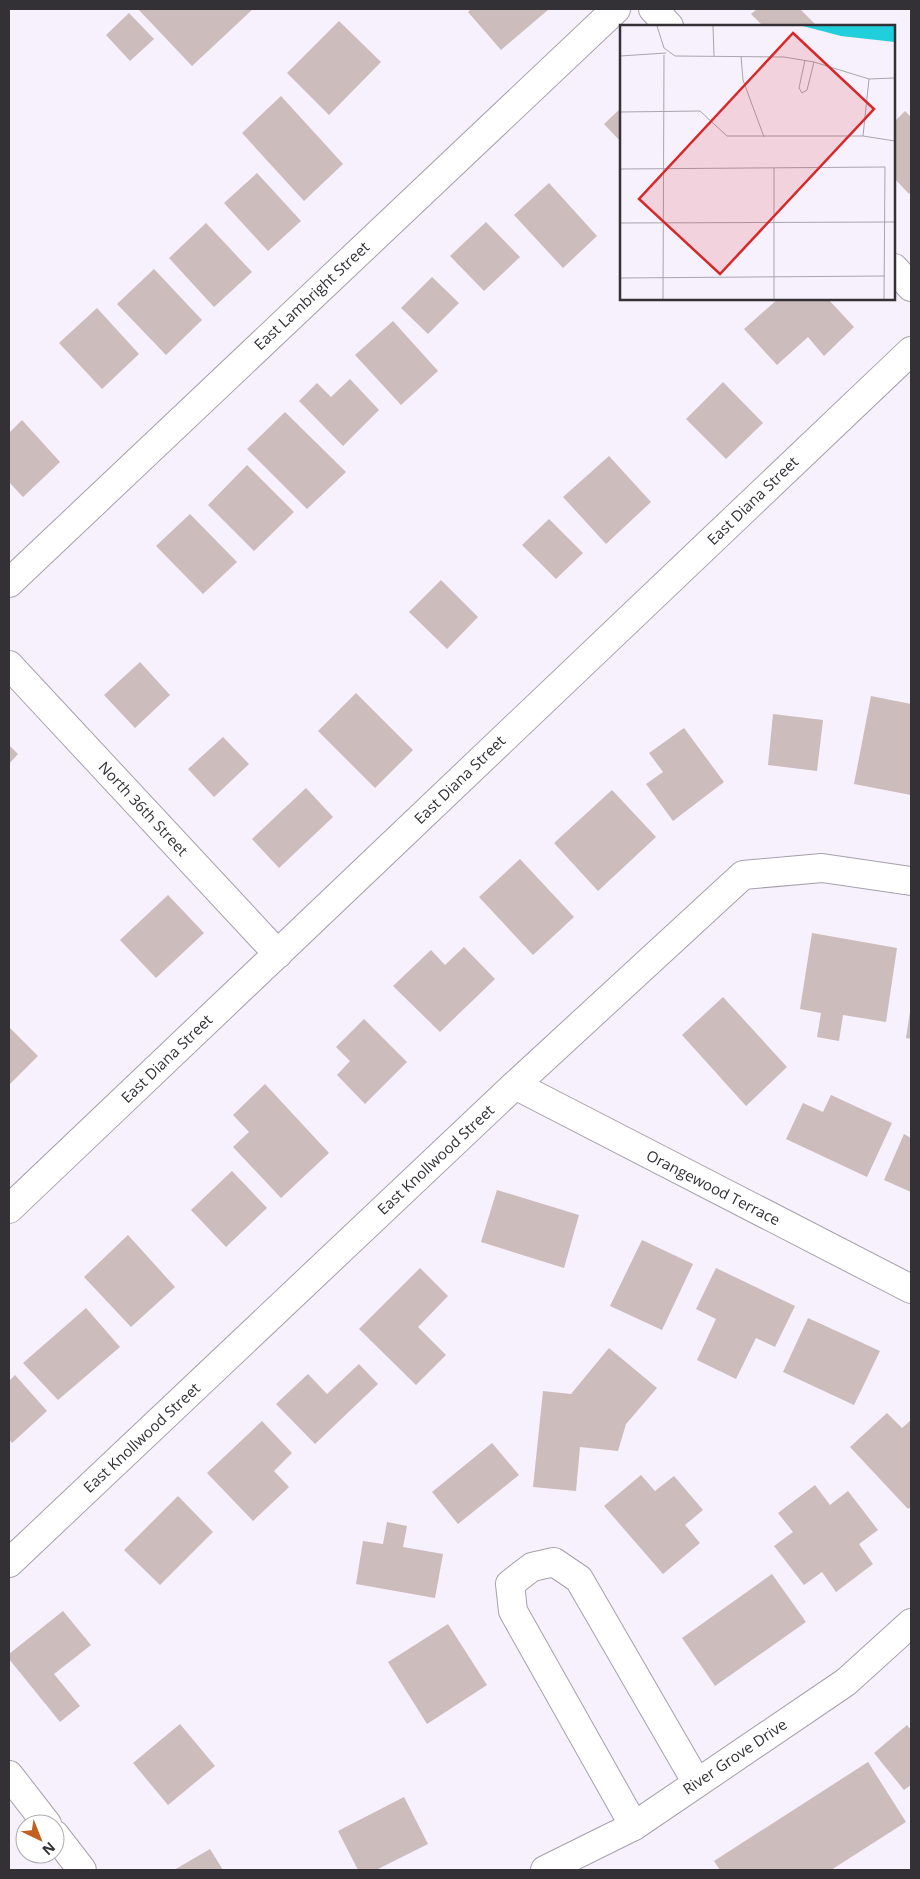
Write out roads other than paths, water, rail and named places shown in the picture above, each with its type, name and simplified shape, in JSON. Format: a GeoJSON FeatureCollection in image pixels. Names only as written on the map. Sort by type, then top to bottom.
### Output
{"type":"FeatureCollection","features":[{"type":"Feature","properties":{"kind":"street","name":"East Lambright Street"},"geometry":{"type":"LineString","coordinates":[[9,583],[616,9]]}},
{"type":"Feature","properties":{"kind":"street"},"geometry":{"type":"LineString","coordinates":[[653,9],[668,25]]}},
{"type":"Feature","properties":{"kind":"street"},"geometry":{"type":"LineString","coordinates":[[895,269],[911,287]]}},
{"type":"Feature","properties":{"kind":"street","name":"East Diana Street"},"geometry":{"type":"LineString","coordinates":[[9,1210],[911,351]]}},
{"type":"Feature","properties":{"kind":"street","name":"North 36th Street"},"geometry":{"type":"LineString","coordinates":[[9,665],[278,954]]}},
{"type":"Feature","properties":{"kind":"street","name":"East Knollwood Street"},"geometry":{"type":"LineString","coordinates":[[9,1563],[515,1085],[743,875],[822,868],[911,881]]}},
{"type":"Feature","properties":{"kind":"street","name":"Orangewood Terrace"},"geometry":{"type":"LineString","coordinates":[[515,1085],[911,1289]]}},
{"type":"Feature","properties":{"kind":"street"},"geometry":{"type":"LineString","coordinates":[[634,1826],[513,1611],[510,1584],[532,1567],[554,1562],[579,1579],[697,1783]]}},
{"type":"Feature","properties":{"kind":"street","name":"River Grove Drive"},"geometry":{"type":"LineString","coordinates":[[545,1870],[634,1826],[846,1682],[911,1623]]}},
{"type":"Feature","properties":{"kind":"street"},"geometry":{"type":"LineString","coordinates":[[9,1775],[39,1814]]}},
{"type":"Feature","properties":{"kind":"street"},"geometry":{"type":"LineString","coordinates":[[65,1848],[82,1870]]}}]}
